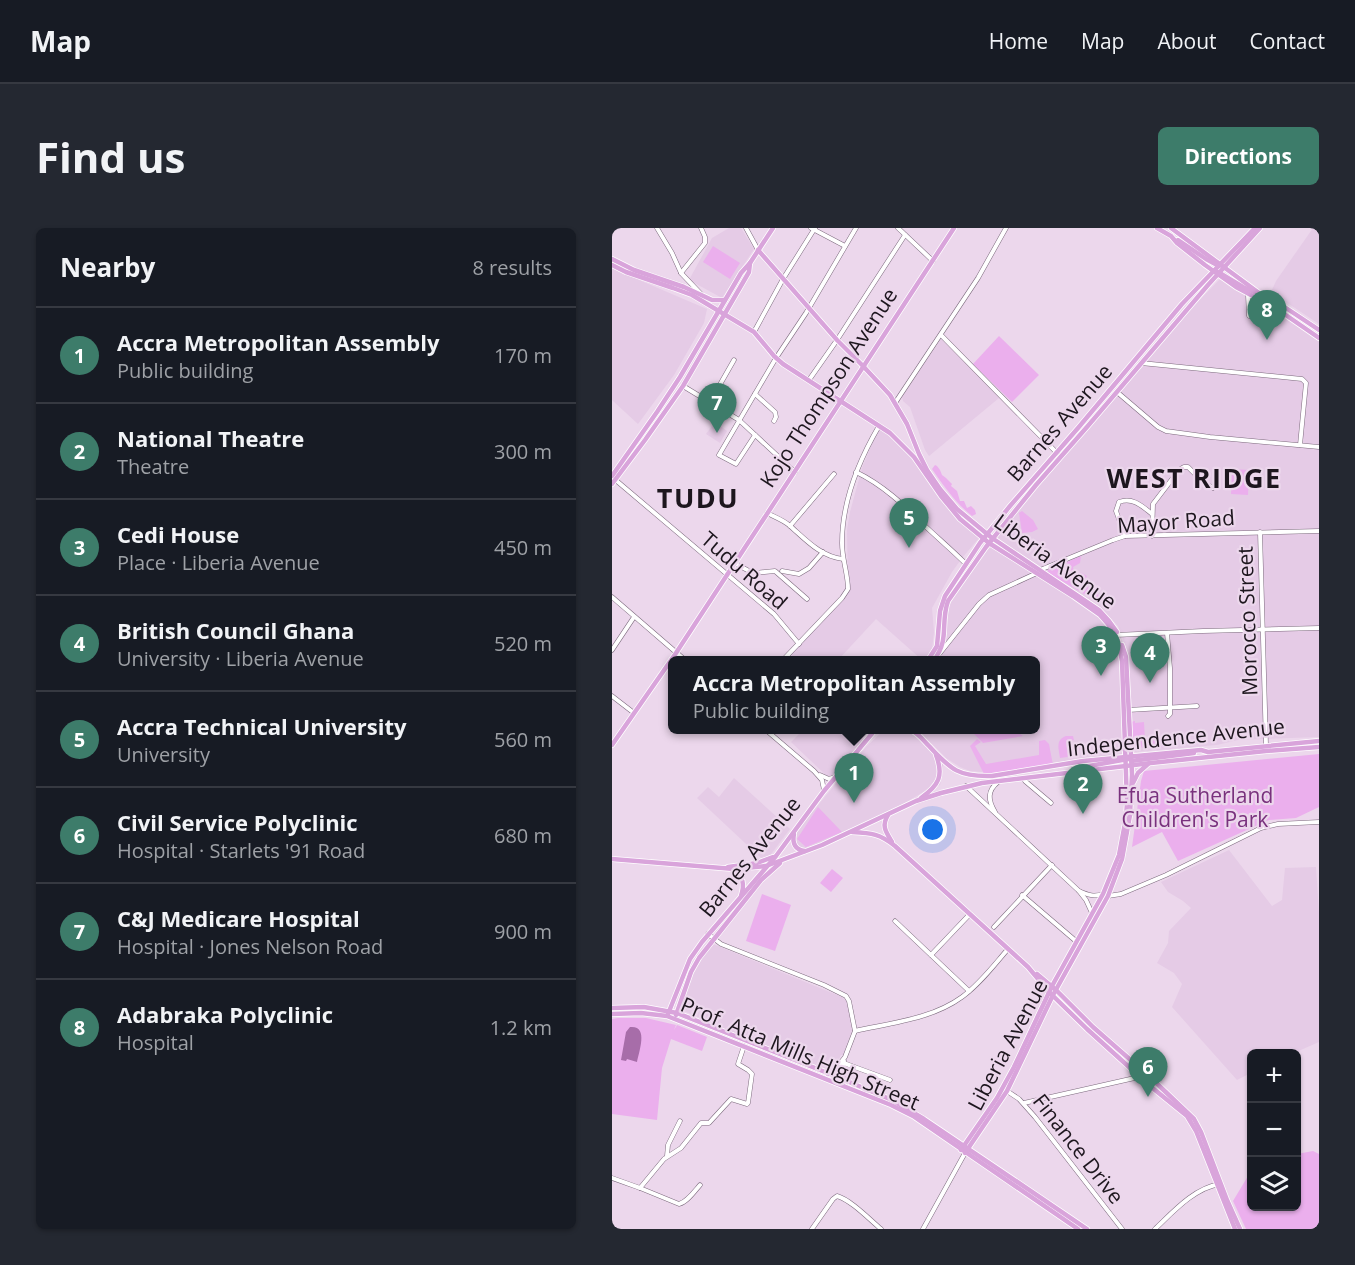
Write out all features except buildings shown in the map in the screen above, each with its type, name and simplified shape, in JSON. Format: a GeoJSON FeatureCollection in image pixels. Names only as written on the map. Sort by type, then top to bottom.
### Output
{"type":"FeatureCollection","features":[{"type":"Feature","properties":{"kind":"main road"},"geometry":{"type":"LineString","coordinates":[[613,479],[667,398],[741,273],[773,228]]}},
{"type":"Feature","properties":{"kind":"main road","name":"Kojo Thompson Avenue"},"geometry":{"type":"LineString","coordinates":[[674,656],[954,228]]}},
{"type":"Feature","properties":{"kind":"main road"},"geometry":{"type":"LineString","coordinates":[[1157,228],[1243,287],[1280,304],[1319,330]]}},
{"type":"Feature","properties":{"kind":"main road"},"geometry":{"type":"LineString","coordinates":[[1171,228],[1214,258],[1221,259],[1231,256],[1232,266],[1240,278]]}},
{"type":"Feature","properties":{"kind":"main road","name":"Barnes Avenue"},"geometry":{"type":"LineString","coordinates":[[937,656],[943,645],[945,612],[955,589],[1036,485],[1255,228]]}},
{"type":"Feature","properties":{"kind":"main road","name":"Barnes Avenue"},"geometry":{"type":"LineString","coordinates":[[1231,256],[1260,228]]}},
{"type":"Feature","properties":{"kind":"main road"},"geometry":{"type":"LineString","coordinates":[[1171,236],[1205,266],[1240,278],[1263,296]]}},
{"type":"Feature","properties":{"kind":"main road","name":"Liberia Avenue"},"geometry":{"type":"LineString","coordinates":[[759,250],[808,308],[884,388],[907,424],[919,454],[948,499],[991,541],[1028,568],[1038,572]]}},
{"type":"Feature","properties":{"kind":"main road"},"geometry":{"type":"LineString","coordinates":[[1214,258],[1230,283],[1276,309],[1319,338]]}},
{"type":"Feature","properties":{"kind":"main road"},"geometry":{"type":"LineString","coordinates":[[612,260],[714,301],[725,300]]}},
{"type":"Feature","properties":{"kind":"main road"},"geometry":{"type":"LineString","coordinates":[[613,479],[645,440],[683,386],[749,272],[750,263]]}},
{"type":"Feature","properties":{"kind":"main road","name":"Liberia Avenue"},"geometry":{"type":"LineString","coordinates":[[612,265],[626,273],[692,296],[754,332],[776,358],[890,433],[914,457],[954,513],[986,536]]}},
{"type":"Feature","properties":{"kind":"main road"},"geometry":{"type":"LineString","coordinates":[[1205,266],[1207,273],[1205,279]]}},
{"type":"Feature","properties":{"kind":"main road","name":"Barnes Avenue"},"geometry":{"type":"LineString","coordinates":[[930,656],[937,646],[938,619],[948,591],[986,536],[1175,312],[1205,279],[1219,269]]}},
{"type":"Feature","properties":{"kind":"main road"},"geometry":{"type":"LineString","coordinates":[[1208,285],[1218,280],[1230,283]]}},
{"type":"Feature","properties":{"kind":"main road"},"geometry":{"type":"LineString","coordinates":[[705,303],[712,313],[712,322]]}},
{"type":"Feature","properties":{"kind":"main road"},"geometry":{"type":"LineString","coordinates":[[914,457],[919,454]]}},
{"type":"Feature","properties":{"kind":"main road","name":"Liberia Avenue"},"geometry":{"type":"LineString","coordinates":[[991,541],[1100,615],[1117,635],[1126,657],[1128,761],[1123,838],[1106,895],[1058,981]]}},
{"type":"Feature","properties":{"kind":"main road","name":"Liberia Avenue"},"geometry":{"type":"LineString","coordinates":[[963,1148],[1007,1091],[1077,942],[1092,914],[1111,888],[1122,859],[1127,840],[1131,788],[1122,661],[1117,635]]}},
{"type":"Feature","properties":{"kind":"main road","name":"Kojo Thompson Avenue"},"geometry":{"type":"LineString","coordinates":[[612,745],[668,664]]}},
{"type":"Feature","properties":{"kind":"main road","name":"Barnes Avenue"},"geometry":{"type":"LineString","coordinates":[[668,1013],[690,959],[708,934],[776,856],[824,791],[872,734]]}},
{"type":"Feature","properties":{"kind":"main road","name":"Independence Avenue"},"geometry":{"type":"LineString","coordinates":[[918,734],[955,770],[978,776],[992,776],[1083,761],[1151,763],[1319,747]]}},
{"type":"Feature","properties":{"kind":"main road","name":"Independence Avenue"},"geometry":{"type":"LineString","coordinates":[[726,868],[766,866],[785,860],[916,801],[966,786],[1128,761],[1319,741]]}},
{"type":"Feature","properties":{"kind":"main road"},"geometry":{"type":"LineString","coordinates":[[916,801],[932,789],[939,777],[940,767],[935,752]]}},
{"type":"Feature","properties":{"kind":"main road"},"geometry":{"type":"LineString","coordinates":[[1131,788],[1138,773],[1151,763]]}},
{"type":"Feature","properties":{"kind":"main road"},"geometry":{"type":"LineString","coordinates":[[889,814],[885,819],[884,828],[895,846]]}},
{"type":"Feature","properties":{"kind":"main road"},"geometry":{"type":"LineString","coordinates":[[795,831],[793,841],[796,848],[809,851]]}},
{"type":"Feature","properties":{"kind":"main road"},"geometry":{"type":"LineString","coordinates":[[850,832],[872,833],[895,846],[1044,982],[1087,1029],[1182,1112],[1191,1122],[1240,1229]]}},
{"type":"Feature","properties":{"kind":"main road"},"geometry":{"type":"LineString","coordinates":[[612,859],[726,868],[776,856]]}},
{"type":"Feature","properties":{"kind":"main road","name":"Barnes Avenue"},"geometry":{"type":"LineString","coordinates":[[676,1016],[695,964],[761,880],[785,860]]}},
{"type":"Feature","properties":{"kind":"main road"},"geometry":{"type":"LineString","coordinates":[[734,869],[743,882],[740,898]]}},
{"type":"Feature","properties":{"kind":"main road"},"geometry":{"type":"LineString","coordinates":[[1044,982],[1058,981],[1053,992]]}},
{"type":"Feature","properties":{"kind":"main road"},"geometry":{"type":"LineString","coordinates":[[1044,982],[1046,990],[1053,992],[1194,1119],[1201,1132],[1235,1229]]}},
{"type":"Feature","properties":{"kind":"main road","name":"Liberia Avenue"},"geometry":{"type":"LineString","coordinates":[[971,1140],[997,1098],[1053,992]]}},
{"type":"Feature","properties":{"kind":"main road","name":"Prof. Atta Mills High Street"},"geometry":{"type":"LineString","coordinates":[[612,1008],[644,1007],[668,1013],[828,1074],[836,1080],[851,1083],[908,1108],[963,1148]]}},
{"type":"Feature","properties":{"kind":"main road","name":"Prof. Atta Mills High Street"},"geometry":{"type":"LineString","coordinates":[[612,1014],[668,1013]]}},
{"type":"Feature","properties":{"kind":"main road","name":"Prof. Atta Mills High Street"},"geometry":{"type":"LineString","coordinates":[[676,1016],[744,1046],[836,1080],[900,1109],[963,1148]]}},
{"type":"Feature","properties":{"kind":"main road"},"geometry":{"type":"LineString","coordinates":[[828,1074],[840,1069],[851,1083]]}},
{"type":"Feature","properties":{"kind":"main road"},"geometry":{"type":"LineString","coordinates":[[1132,1070],[1146,1078],[1150,1077]]}},
{"type":"Feature","properties":{"kind":"main road"},"geometry":{"type":"LineString","coordinates":[[963,1148],[971,1140]]}},
{"type":"Feature","properties":{"kind":"main road"},"geometry":{"type":"LineString","coordinates":[[971,1140],[976,1154]]}},
{"type":"Feature","properties":{"kind":"main road"},"geometry":{"type":"LineString","coordinates":[[963,1148],[976,1154],[1086,1229]]}},
{"type":"Feature","properties":{"kind":"main road"},"geometry":{"type":"LineString","coordinates":[[963,1148],[1078,1229]]}},
{"type":"Feature","properties":{"kind":"street"},"geometry":{"type":"LineString","coordinates":[[657,228],[681,273],[704,297]]}},
{"type":"Feature","properties":{"kind":"street"},"geometry":{"type":"LineString","coordinates":[[681,273],[705,243],[701,228]]}},
{"type":"Feature","properties":{"kind":"street"},"geometry":{"type":"LineString","coordinates":[[746,228],[759,250]]}},
{"type":"Feature","properties":{"kind":"street"},"geometry":{"type":"LineString","coordinates":[[755,435],[736,464],[720,457],[719,453],[856,228]]}},
{"type":"Feature","properties":{"kind":"street"},"geometry":{"type":"LineString","coordinates":[[897,228],[933,261]]}},
{"type":"Feature","properties":{"kind":"street"},"geometry":{"type":"LineString","coordinates":[[895,403],[978,278],[1006,228]]}},
{"type":"Feature","properties":{"kind":"street"},"geometry":{"type":"LineString","coordinates":[[754,332],[813,229],[845,246]]}},
{"type":"Feature","properties":{"kind":"street"},"geometry":{"type":"LineString","coordinates":[[808,380],[837,340],[905,235]]}},
{"type":"Feature","properties":{"kind":"street"},"geometry":{"type":"LineString","coordinates":[[1248,295],[1249,316]]}},
{"type":"Feature","properties":{"kind":"street"},"geometry":{"type":"LineString","coordinates":[[941,335],[1057,453]]}},
{"type":"Feature","properties":{"kind":"street"},"geometry":{"type":"LineString","coordinates":[[710,402],[734,360]]}},
{"type":"Feature","properties":{"kind":"street"},"geometry":{"type":"LineString","coordinates":[[1141,363],[1295,378],[1305,381],[1300,445]]}},
{"type":"Feature","properties":{"kind":"street"},"geometry":{"type":"LineString","coordinates":[[683,386],[739,420],[795,472]]}},
{"type":"Feature","properties":{"kind":"street"},"geometry":{"type":"LineString","coordinates":[[1117,392],[1158,427],[1166,431],[1319,447]]}},
{"type":"Feature","properties":{"kind":"street"},"geometry":{"type":"LineString","coordinates":[[755,394],[775,412],[774,420]]}},
{"type":"Feature","properties":{"kind":"street"},"geometry":{"type":"LineString","coordinates":[[787,656],[846,593],[848,585],[843,559],[843,524],[856,472],[879,425]]}},
{"type":"Feature","properties":{"kind":"street"},"geometry":{"type":"LineString","coordinates":[[1152,536],[1153,504],[1176,473],[1184,467],[1189,468],[1213,488]]}},
{"type":"Feature","properties":{"kind":"street"},"geometry":{"type":"LineString","coordinates":[[856,472],[871,479],[890,494],[966,564]]}},
{"type":"Feature","properties":{"kind":"street"},"geometry":{"type":"LineString","coordinates":[[790,526],[834,474]]}},
{"type":"Feature","properties":{"kind":"street","name":"Tudu Road"},"geometry":{"type":"LineString","coordinates":[[613,479],[779,619],[799,644]]}},
{"type":"Feature","properties":{"kind":"street"},"geometry":{"type":"LineString","coordinates":[[1125,536],[1116,511],[1119,502],[1132,501],[1152,514]]}},
{"type":"Feature","properties":{"kind":"street"},"geometry":{"type":"LineString","coordinates":[[767,513],[790,526],[806,541],[823,552],[843,559]]}},
{"type":"Feature","properties":{"kind":"street","name":"Mayor Road"},"geometry":{"type":"LineString","coordinates":[[938,656],[989,596],[1038,572],[1125,536],[1319,531]]}},
{"type":"Feature","properties":{"kind":"street","name":"Morocco Street"},"geometry":{"type":"LineString","coordinates":[[1260,532],[1266,746]]}},
{"type":"Feature","properties":{"kind":"street"},"geometry":{"type":"LineString","coordinates":[[782,571],[799,574],[809,568],[823,552]]}},
{"type":"Feature","properties":{"kind":"street"},"geometry":{"type":"LineString","coordinates":[[734,563],[755,573],[775,571],[807,599]]}},
{"type":"Feature","properties":{"kind":"street"},"geometry":{"type":"LineString","coordinates":[[1025,579],[1028,568]]}},
{"type":"Feature","properties":{"kind":"street"},"geometry":{"type":"LineString","coordinates":[[612,597],[680,656]]}},
{"type":"Feature","properties":{"kind":"street"},"geometry":{"type":"LineString","coordinates":[[612,650],[634,617]]}},
{"type":"Feature","properties":{"kind":"street"},"geometry":{"type":"LineString","coordinates":[[1117,635],[1319,628]]}},
{"type":"Feature","properties":{"kind":"street"},"geometry":{"type":"LineString","coordinates":[[944,633],[948,637],[955,635]]}},
{"type":"Feature","properties":{"kind":"street"},"geometry":{"type":"LineString","coordinates":[[1167,633],[1170,668],[1170,714],[1168,716]]}},
{"type":"Feature","properties":{"kind":"street"},"geometry":{"type":"LineString","coordinates":[[612,696],[634,713]]}},
{"type":"Feature","properties":{"kind":"street"},"geometry":{"type":"LineString","coordinates":[[1128,710],[1197,706]]}},
{"type":"Feature","properties":{"kind":"street"},"geometry":{"type":"LineString","coordinates":[[772,734],[814,771],[822,780],[824,791]]}},
{"type":"Feature","properties":{"kind":"street"},"geometry":{"type":"LineString","coordinates":[[814,771],[827,779],[837,775]]}},
{"type":"Feature","properties":{"kind":"street"},"geometry":{"type":"LineString","coordinates":[[997,815],[991,806],[989,796],[992,788],[1000,781]]}},
{"type":"Feature","properties":{"kind":"street"},"geometry":{"type":"LineString","coordinates":[[1025,781],[1051,803]]}},
{"type":"Feature","properties":{"kind":"street"},"geometry":{"type":"LineString","coordinates":[[966,786],[1078,891],[1092,914]]}},
{"type":"Feature","properties":{"kind":"street"},"geometry":{"type":"LineString","coordinates":[[1078,891],[1097,896],[1120,894],[1166,875],[1261,828],[1278,824],[1319,822]]}},
{"type":"Feature","properties":{"kind":"street"},"geometry":{"type":"LineString","coordinates":[[994,927],[1052,865]]}},
{"type":"Feature","properties":{"kind":"street"},"geometry":{"type":"LineString","coordinates":[[1111,888],[1120,894]]}},
{"type":"Feature","properties":{"kind":"street"},"geometry":{"type":"LineString","coordinates":[[1022,895],[1077,942]]}},
{"type":"Feature","properties":{"kind":"street"},"geometry":{"type":"LineString","coordinates":[[931,955],[970,914]]}},
{"type":"Feature","properties":{"kind":"street"},"geometry":{"type":"LineString","coordinates":[[895,921],[969,992]]}},
{"type":"Feature","properties":{"kind":"street"},"geometry":{"type":"LineString","coordinates":[[708,934],[721,944],[846,996],[855,1031],[836,1080]]}},
{"type":"Feature","properties":{"kind":"street"},"geometry":{"type":"LineString","coordinates":[[855,1031],[925,1015],[950,1004],[969,992],[1008,949]]}},
{"type":"Feature","properties":{"kind":"street"},"geometry":{"type":"LineString","coordinates":[[640,1188],[667,1156],[677,1152],[701,1123],[710,1123],[732,1099],[748,1103],[752,1074],[738,1064],[744,1046]]}},
{"type":"Feature","properties":{"kind":"street"},"geometry":{"type":"LineString","coordinates":[[842,1062],[890,1080]]}},
{"type":"Feature","properties":{"kind":"street"},"geometry":{"type":"LineString","coordinates":[[1023,1103],[1140,1077]]}},
{"type":"Feature","properties":{"kind":"street","name":"Finance Drive"},"geometry":{"type":"LineString","coordinates":[[1007,1091],[1023,1103],[1122,1229]]}},
{"type":"Feature","properties":{"kind":"street"},"geometry":{"type":"LineString","coordinates":[[667,1156],[668,1145],[680,1120]]}},
{"type":"Feature","properties":{"kind":"street"},"geometry":{"type":"LineString","coordinates":[[923,1229],[963,1148]]}},
{"type":"Feature","properties":{"kind":"street"},"geometry":{"type":"LineString","coordinates":[[612,1178],[681,1204],[699,1185]]}},
{"type":"Feature","properties":{"kind":"street"},"geometry":{"type":"LineString","coordinates":[[1155,1229],[1193,1196],[1206,1188],[1219,1184]]}},
{"type":"Feature","properties":{"kind":"street"},"geometry":{"type":"LineString","coordinates":[[812,1229],[833,1198],[837,1196],[841,1196],[881,1229]]}},
{"type":"Feature","properties":{"kind":"street"},"geometry":{"type":"LineString","coordinates":[[1067,1229],[1070,1224]]}},
{"type":"Feature","properties":{"kind":"shaded area"},"geometry":{"type":"Polygon","coordinates":[[[729,228],[741,228],[754,249],[722,298],[689,280],[712,238],[729,228]]]}},
{"type":"Feature","properties":{"kind":"shaded area"},"geometry":{"type":"Polygon","coordinates":[[[1313,228],[1319,231],[1319,324],[1271,292],[1276,281],[1313,228]]]}},
{"type":"Feature","properties":{"kind":"shaded area"},"geometry":{"type":"Polygon","coordinates":[[[612,266],[618,271],[707,309],[704,323],[674,375],[638,424],[612,400],[612,266]]]}},
{"type":"Feature","properties":{"kind":"shaded area"},"geometry":{"type":"Polygon","coordinates":[[[1220,279],[1319,340],[1319,737],[1238,740],[1217,745],[1135,752],[1128,658],[1118,626],[1099,606],[996,537],[1155,349],[1220,279]]]}},
{"type":"Feature","properties":{"kind":"shaded area"},"geometry":{"type":"Polygon","coordinates":[[[941,339],[999,398],[929,456],[910,407],[902,397],[941,339]]]}},
{"type":"Feature","properties":{"kind":"shaded area"},"geometry":{"type":"Polygon","coordinates":[[[715,422],[727,431],[720,443],[706,434],[715,422]]]}},
{"type":"Feature","properties":{"kind":"shaded area"},"geometry":{"type":"Polygon","coordinates":[[[879,427],[894,439],[916,463],[941,499],[979,538],[952,572],[932,608],[934,632],[932,650],[927,656],[918,656],[876,619],[842,656],[792,656],[790,654],[848,592],[847,530],[862,468],[879,427]]]}},
{"type":"Feature","properties":{"kind":"shaded area"},"geometry":{"type":"Polygon","coordinates":[[[989,544],[1099,617],[1113,633],[1119,651],[1123,709],[1122,754],[981,772],[970,771],[946,758],[922,734],[1040,734],[1040,656],[938,656],[947,610],[958,589],[989,544]]]}},
{"type":"Feature","properties":{"kind":"shaded area"},"geometry":{"type":"Polygon","coordinates":[[[799,734],[856,734],[863,739],[835,776],[829,778],[791,742],[799,734]]]}},
{"type":"Feature","properties":{"kind":"shaded area"},"geometry":{"type":"Polygon","coordinates":[[[880,734],[913,734],[943,763],[940,785],[930,788],[893,810],[806,850],[802,849],[794,840],[796,832],[866,747],[880,734]]]}},
{"type":"Feature","properties":{"kind":"shaded area"},"geometry":{"type":"Polygon","coordinates":[[[734,778],[790,829],[769,857],[761,858],[697,798],[708,787],[719,797],[734,778]]]}},
{"type":"Feature","properties":{"kind":"shaded area"},"geometry":{"type":"Polygon","coordinates":[[[1229,850],[1272,906],[1282,900],[1285,868],[1316,867],[1319,913],[1319,1042],[1301,1050],[1247,1049],[1247,1075],[1237,1080],[1172,1007],[1182,984],[1174,973],[1157,963],[1168,943],[1169,931],[1191,908],[1168,892],[1161,882],[1229,850]]]}},
{"type":"Feature","properties":{"kind":"shaded area"},"geometry":{"type":"Polygon","coordinates":[[[713,944],[842,997],[847,1002],[853,1029],[843,1055],[836,1065],[827,1069],[684,1011],[682,1007],[689,983],[699,961],[713,944]]]}},
{"type":"Feature","properties":{"kind":"shaded area"},"geometry":{"type":"Polygon","coordinates":[[[630,1027],[636,1027],[641,1034],[637,1062],[621,1060],[626,1032],[630,1027]]]}},
{"type":"Feature","properties":{"kind":"green space"},"geometry":{"type":"Polygon","coordinates":[[[713,246],[740,263],[730,279],[703,262],[713,246]]]}},
{"type":"Feature","properties":{"kind":"green space"},"geometry":{"type":"Polygon","coordinates":[[[999,336],[1039,375],[1012,402],[973,364],[999,336]]]}},
{"type":"Feature","properties":{"kind":"green space"},"geometry":{"type":"Polygon","coordinates":[[[935,465],[957,491],[960,501],[964,501],[967,508],[971,506],[976,514],[972,516],[950,494],[932,469],[935,465]]]}},
{"type":"Feature","properties":{"kind":"green space"},"geometry":{"type":"Polygon","coordinates":[[[1232,469],[1249,470],[1248,495],[1231,494],[1232,469]]]}},
{"type":"Feature","properties":{"kind":"green space"},"geometry":{"type":"Polygon","coordinates":[[[1022,511],[1033,520],[1038,529],[1022,533],[1019,513],[1022,511]]]}},
{"type":"Feature","properties":{"kind":"green space"},"geometry":{"type":"Polygon","coordinates":[[[1081,556],[1080,563],[1073,567],[1074,572],[1087,576],[1082,585],[1091,591],[1096,591],[1100,598],[1098,602],[1048,573],[1048,570],[1081,556]]]}},
{"type":"Feature","properties":{"kind":"green space"},"geometry":{"type":"Polygon","coordinates":[[[1135,721],[1135,723],[1144,722],[1145,741],[1169,740],[1170,744],[1165,747],[1142,748],[1136,741],[1131,742],[1130,722],[1135,721]]]}},
{"type":"Feature","properties":{"kind":"green space"},"geometry":{"type":"Polygon","coordinates":[[[974,734],[1020,734],[1023,736],[983,743],[974,734]]]}},
{"type":"Feature","properties":{"kind":"green space"},"geometry":{"type":"Polygon","coordinates":[[[1066,736],[1073,736],[1074,740],[1066,742],[1070,752],[1074,751],[1074,756],[1060,758],[1059,742],[1066,736]]]}},
{"type":"Feature","properties":{"kind":"green space"},"geometry":{"type":"Polygon","coordinates":[[[977,739],[981,742],[975,746],[986,764],[1039,755],[1039,741],[1045,740],[1049,744],[1053,765],[984,774],[970,746],[977,739]]]}},
{"type":"Feature","properties":{"kind":"green space","name":"Efua Sutherland Children's Park"},"geometry":{"type":"Polygon","coordinates":[[[1319,754],[1319,807],[1296,818],[1269,820],[1178,861],[1162,832],[1132,847],[1144,771],[1319,754]]]}},
{"type":"Feature","properties":{"kind":"green space"},"geometry":{"type":"Polygon","coordinates":[[[818,807],[842,832],[806,847],[797,839],[818,807]]]}},
{"type":"Feature","properties":{"kind":"green space"},"geometry":{"type":"Polygon","coordinates":[[[832,869],[843,878],[831,892],[820,883],[832,869]]]}},
{"type":"Feature","properties":{"kind":"green space"},"geometry":{"type":"Polygon","coordinates":[[[762,894],[791,905],[775,951],[746,941],[762,894]]]}},
{"type":"Feature","properties":{"kind":"green space"},"geometry":{"type":"Polygon","coordinates":[[[646,1018],[676,1025],[674,1030],[677,1025],[707,1037],[702,1051],[671,1039],[662,1068],[657,1120],[612,1114],[612,1019],[646,1018]]]}},
{"type":"Feature","properties":{"kind":"green space"},"geometry":{"type":"Polygon","coordinates":[[[1313,1151],[1319,1154],[1319,1229],[1246,1229],[1233,1201],[1247,1178],[1247,1211],[1301,1211],[1301,1153],[1313,1151]]]}},
{"type":"Feature","properties":{"kind":"place","name":"Adabraka Polyclinic"},"geometry":{"type":"Point","coordinates":[1267,340]}},
{"type":"Feature","properties":{"kind":"place","name":"C&J Medicare Hospital"},"geometry":{"type":"Point","coordinates":[717,433]}},
{"type":"Feature","properties":{"kind":"place","name":"Accra Technical University"},"geometry":{"type":"Point","coordinates":[909,548]}},
{"type":"Feature","properties":{"kind":"place","name":"Cedi House"},"geometry":{"type":"Point","coordinates":[1101,676]}},
{"type":"Feature","properties":{"kind":"place","name":"British Council Ghana"},"geometry":{"type":"Point","coordinates":[1150,683]}},
{"type":"Feature","properties":{"kind":"place","name":"Accra Metropolitan Assembly"},"geometry":{"type":"Point","coordinates":[854,803]}},
{"type":"Feature","properties":{"kind":"place","name":"National Theatre"},"geometry":{"type":"Point","coordinates":[1083,814]}},
{"type":"Feature","properties":{"kind":"place","name":"Civil Service Polyclinic"},"geometry":{"type":"Point","coordinates":[1148,1097]}},
{"type":"Feature","properties":{"kind":"district","name":"WEST RIDGE"},"geometry":{"type":"Point","coordinates":[1194,479]}},
{"type":"Feature","properties":{"kind":"district","name":"TUDU"},"geometry":{"type":"Point","coordinates":[698,499]}}]}
